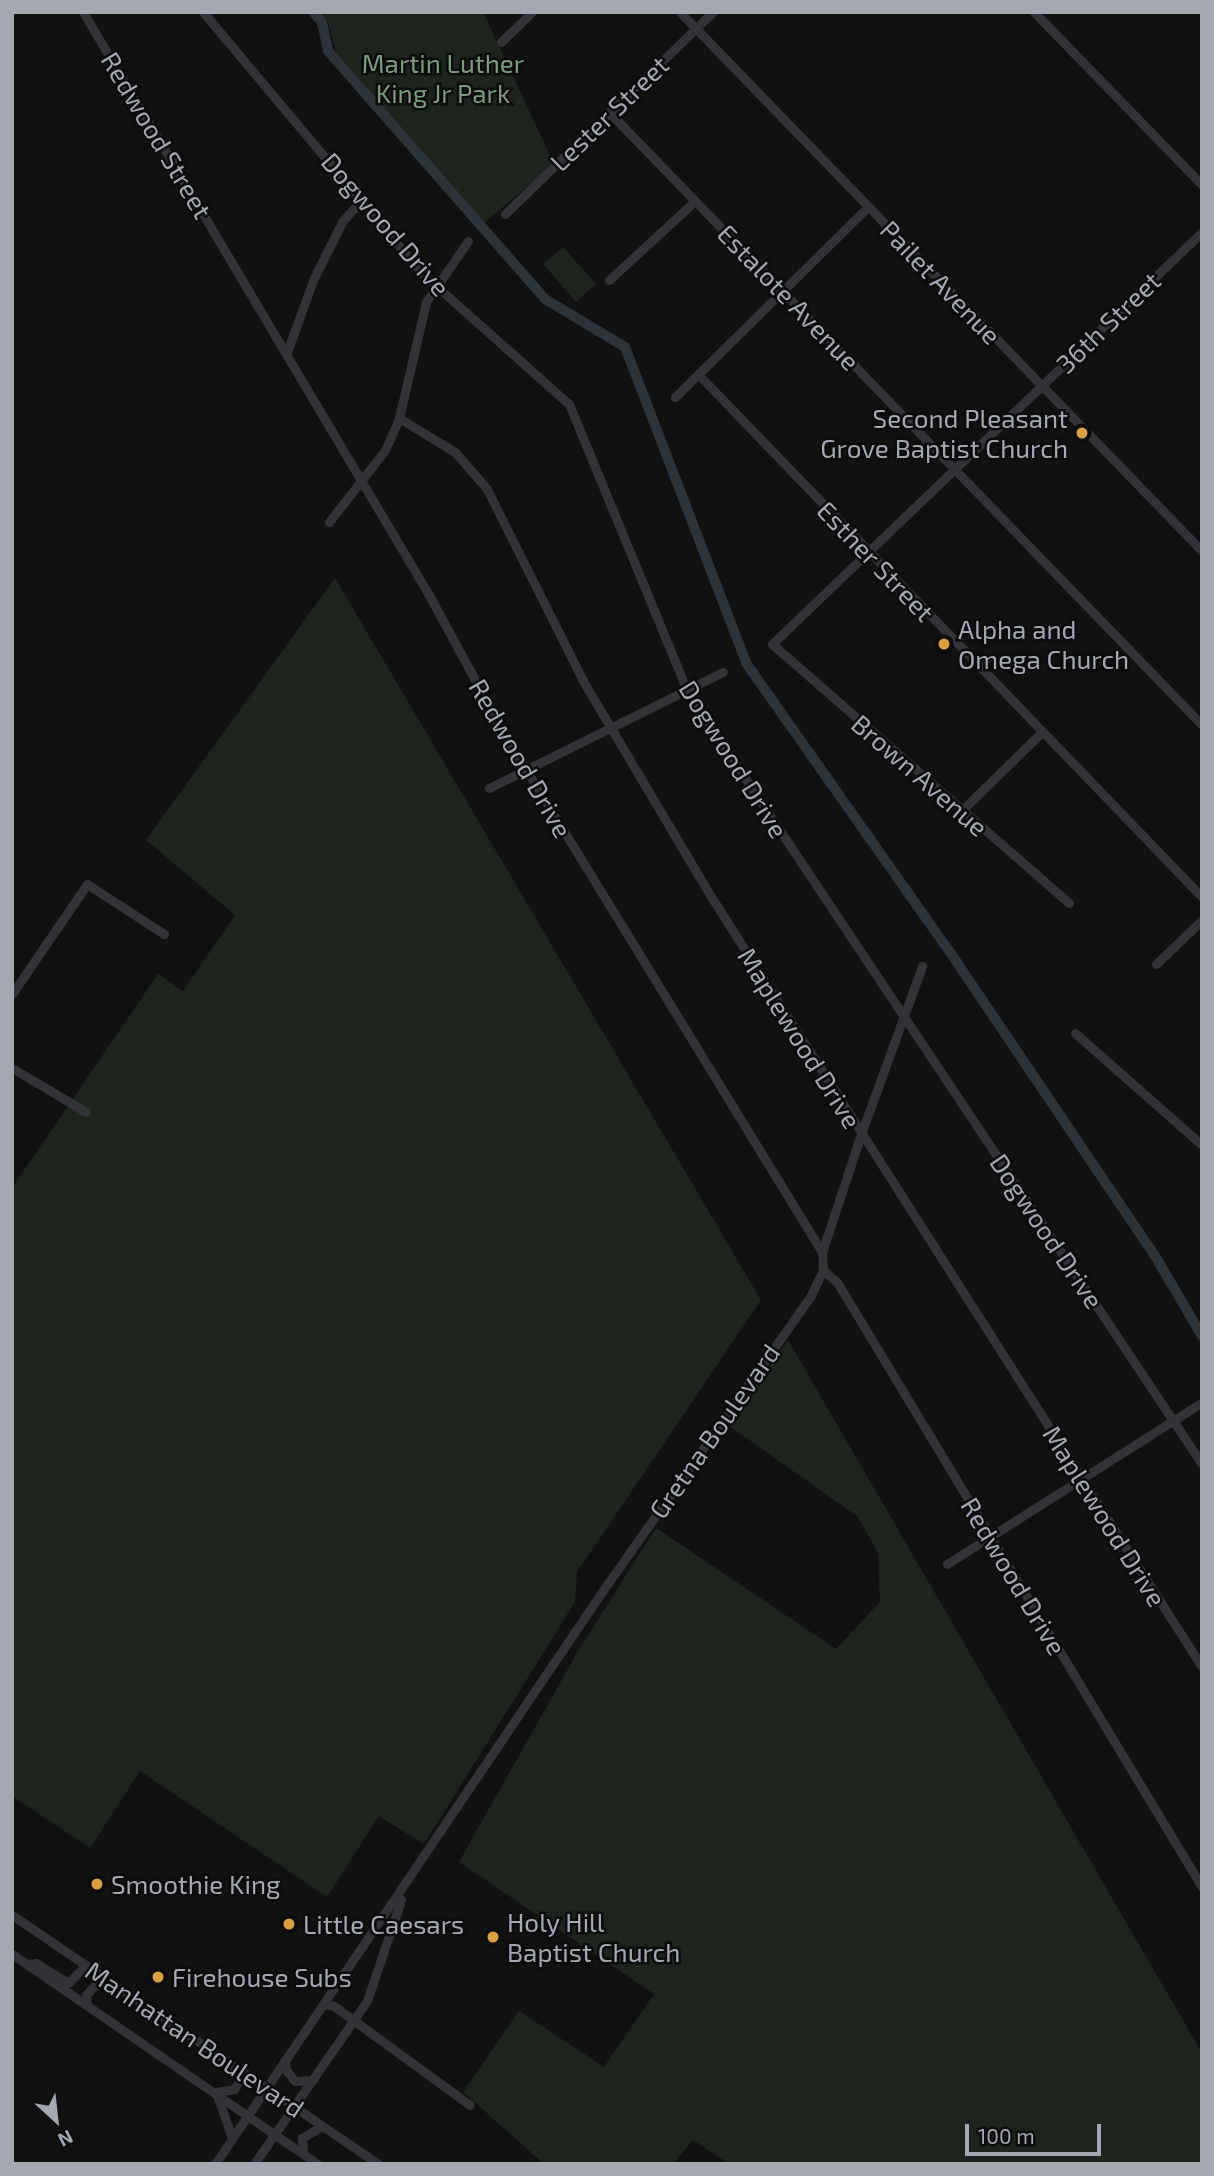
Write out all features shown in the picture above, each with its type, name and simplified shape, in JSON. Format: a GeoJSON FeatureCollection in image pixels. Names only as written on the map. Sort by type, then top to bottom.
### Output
{"type":"FeatureCollection","features":[{"type":"Feature","properties":{"kind":"street","name":"Redwood Street"},"geometry":{"type":"LineString","coordinates":[[83,12],[231,257]]}},
{"type":"Feature","properties":{"kind":"street","name":"Dogwood Drive"},"geometry":{"type":"LineString","coordinates":[[204,12],[434,284],[569,404],[687,691],[902,1020],[1202,1464]]}},
{"type":"Feature","properties":{"kind":"street"},"geometry":{"type":"LineString","coordinates":[[501,42],[532,12]]}},
{"type":"Feature","properties":{"kind":"street","name":"Pailet Avenue"},"geometry":{"type":"LineString","coordinates":[[680,12],[1202,551]]}},
{"type":"Feature","properties":{"kind":"street","name":"Lester Street"},"geometry":{"type":"LineString","coordinates":[[505,214],[713,12]]}},
{"type":"Feature","properties":{"kind":"street"},"geometry":{"type":"LineString","coordinates":[[1034,12],[1202,185]]}},
{"type":"Feature","properties":{"kind":"street","name":"Estalote Avenue"},"geometry":{"type":"LineString","coordinates":[[609,112],[1202,725]]}},
{"type":"Feature","properties":{"kind":"street"},"geometry":{"type":"LineString","coordinates":[[287,352],[336,234],[362,199]]}},
{"type":"Feature","properties":{"kind":"street"},"geometry":{"type":"LineString","coordinates":[[609,280],[695,201]]}},
{"type":"Feature","properties":{"kind":"street"},"geometry":{"type":"LineString","coordinates":[[675,397],[868,207]]}},
{"type":"Feature","properties":{"kind":"street","name":"36th Street"},"geometry":{"type":"LineString","coordinates":[[772,644],[1202,232]]}},
{"type":"Feature","properties":{"kind":"street"},"geometry":{"type":"LineString","coordinates":[[329,522],[363,483],[385,450],[399,418],[412,347],[434,284],[468,242]]}},
{"type":"Feature","properties":{"kind":"street","name":"Redwood Drive"},"geometry":{"type":"LineString","coordinates":[[231,257],[526,770],[822,1252]]}},
{"type":"Feature","properties":{"kind":"street","name":"Esther Street"},"geometry":{"type":"LineString","coordinates":[[698,374],[1202,897]]}},
{"type":"Feature","properties":{"kind":"street","name":"Maplewood Drive"},"geometry":{"type":"LineString","coordinates":[[399,418],[455,452],[487,489],[583,681],[861,1134],[1202,1667]]}},
{"type":"Feature","properties":{"kind":"street","name":"Brown Avenue"},"geometry":{"type":"LineString","coordinates":[[772,644],[1069,904]]}},
{"type":"Feature","properties":{"kind":"street"},"geometry":{"type":"LineString","coordinates":[[489,788],[723,673]]}},
{"type":"Feature","properties":{"kind":"street"},"geometry":{"type":"LineString","coordinates":[[961,811],[1042,732]]}},
{"type":"Feature","properties":{"kind":"street"},"geometry":{"type":"LineString","coordinates":[[12,994],[87,884],[163,934]]}},
{"type":"Feature","properties":{"kind":"street"},"geometry":{"type":"LineString","coordinates":[[1156,964],[1202,920]]}},
{"type":"Feature","properties":{"kind":"street"},"geometry":{"type":"LineString","coordinates":[[823,1270],[822,1252],[861,1134],[922,966]]}},
{"type":"Feature","properties":{"kind":"street"},"geometry":{"type":"LineString","coordinates":[[1075,1033],[1202,1146]]}},
{"type":"Feature","properties":{"kind":"street"},"geometry":{"type":"LineString","coordinates":[[12,1068],[86,1112]]}},
{"type":"Feature","properties":{"kind":"street","name":"Redwood Drive"},"geometry":{"type":"LineString","coordinates":[[823,1270],[837,1282],[1202,1887]]}},
{"type":"Feature","properties":{"kind":"street","name":"Gretna Boulevard"},"geometry":{"type":"LineString","coordinates":[[215,2164],[265,2087],[424,1858],[598,1596],[811,1295],[823,1270]]}},
{"type":"Feature","properties":{"kind":"street"},"geometry":{"type":"LineString","coordinates":[[947,1564],[1202,1402]]}},
{"type":"Feature","properties":{"kind":"street","name":"Gretna Boulevard"},"geometry":{"type":"LineString","coordinates":[[254,2164],[354,2024],[376,1979],[392,1920],[424,1858]]}},
{"type":"Feature","properties":{"kind":"street","name":"Manhattan Boulevard"},"geometry":{"type":"LineString","coordinates":[[12,1915],[379,2164]]}},
{"type":"Feature","properties":{"kind":"street","name":"Manhattan Boulevard"},"geometry":{"type":"LineString","coordinates":[[12,1954],[318,2164]]}},
{"type":"Feature","properties":{"kind":"street"},"geometry":{"type":"LineString","coordinates":[[28,1964],[36,1963],[68,1983],[86,1965]]}},
{"type":"Feature","properties":{"kind":"street"},"geometry":{"type":"LineString","coordinates":[[87,2006],[86,1995],[95,1985],[114,1984]]}},
{"type":"Feature","properties":{"kind":"street"},"geometry":{"type":"LineString","coordinates":[[324,2004],[334,2006],[354,2024],[470,2105]]}},
{"type":"Feature","properties":{"kind":"street"},"geometry":{"type":"LineString","coordinates":[[285,2060],[286,2070],[295,2081],[313,2080]]}},
{"type":"Feature","properties":{"kind":"street"},"geometry":{"type":"LineString","coordinates":[[232,2139],[216,2092],[234,2089],[244,2073]]}},
{"type":"Feature","properties":{"kind":"street"},"geometry":{"type":"LineString","coordinates":[[304,2154],[302,2138],[322,2126]]}},
{"type":"Feature","properties":{"kind":"green space","name":"Martin Luther King Jr Park"},"geometry":{"type":"Polygon","coordinates":[[[320,12],[483,12],[554,164],[484,223],[336,53],[328,22],[320,12]]]}},
{"type":"Feature","properties":{"kind":"green space"},"geometry":{"type":"Polygon","coordinates":[[[563,247],[596,284],[576,302],[543,264],[563,247]]]}},
{"type":"Feature","properties":{"kind":"green space"},"geometry":{"type":"Polygon","coordinates":[[[335,578],[761,1300],[577,1572],[575,1602],[424,1844],[379,1816],[327,1897],[140,1771],[90,1848],[12,1796],[12,1188],[158,974],[183,991],[235,915],[146,840],[335,578]]]}},
{"type":"Feature","properties":{"kind":"green space"},"geometry":{"type":"Polygon","coordinates":[[[788,1340],[1202,2053],[1202,2164],[729,2164],[693,2140],[673,2164],[544,2164],[463,2092],[519,2011],[604,2067],[654,1994],[459,1862],[578,1651],[656,1528],[836,1649],[880,1602],[878,1553],[858,1517],[728,1425],[788,1340]]]}},
{"type":"Feature","properties":{"kind":"waterway"},"geometry":{"type":"LineString","coordinates":[[313,12],[322,22],[328,51],[545,299],[625,347],[746,663],[956,961],[1158,1261],[1202,1336]]}},
{"type":"Feature","properties":{"kind":"place","name":"Second Pleasant Grove Baptist Church"},"geometry":{"type":"Point","coordinates":[1082,433]}},
{"type":"Feature","properties":{"kind":"place","name":"Alpha and Omega Church"},"geometry":{"type":"Point","coordinates":[944,644]}},
{"type":"Feature","properties":{"kind":"place","name":"Smoothie King"},"geometry":{"type":"Point","coordinates":[97,1884]}},
{"type":"Feature","properties":{"kind":"place","name":"Little Caesars"},"geometry":{"type":"Point","coordinates":[289,1924]}},
{"type":"Feature","properties":{"kind":"place","name":"Holy Hill Baptist Church"},"geometry":{"type":"Point","coordinates":[493,1937]}},
{"type":"Feature","properties":{"kind":"place","name":"Firehouse Subs"},"geometry":{"type":"Point","coordinates":[158,1977]}}]}
